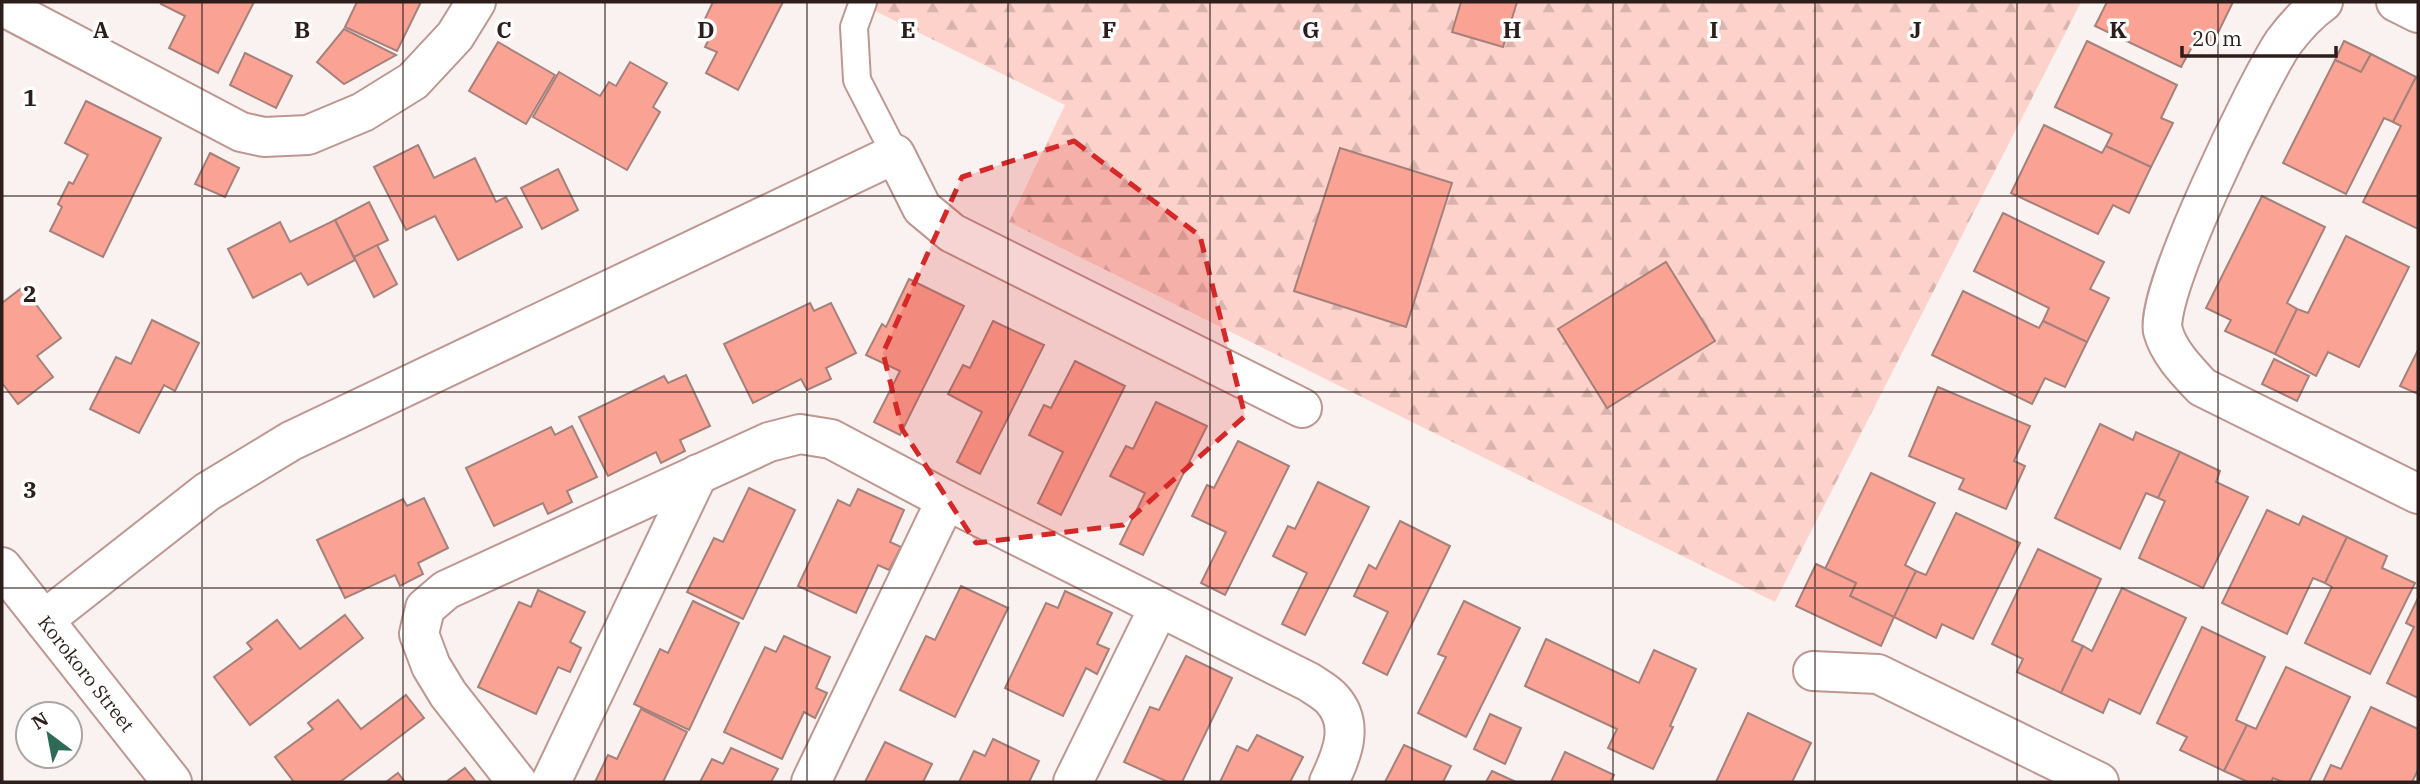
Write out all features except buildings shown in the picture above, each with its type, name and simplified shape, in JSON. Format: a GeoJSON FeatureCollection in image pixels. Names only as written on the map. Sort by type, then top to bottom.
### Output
{"type":"FeatureCollection","features":[{"type":"Feature","properties":{"kind":"street"},"geometry":{"type":"LineString","coordinates":[[4,7],[241,132],[264,137],[308,135],[363,112],[413,80],[455,36],[477,2]]}},
{"type":"Feature","properties":{"kind":"street"},"geometry":{"type":"LineString","coordinates":[[2323,2],[2305,14],[2282,45],[2214,175],[2163,311],[2163,330],[2180,363],[2202,387],[2418,494]]}},
{"type":"Feature","properties":{"kind":"street"},"geometry":{"type":"LineString","coordinates":[[2396,2],[2418,13]]}},
{"type":"Feature","properties":{"kind":"street"},"geometry":{"type":"LineString","coordinates":[[44,620],[207,492],[291,441],[895,154],[922,208],[952,233],[1303,408]]}},
{"type":"Feature","properties":{"kind":"street"},"geometry":{"type":"LineString","coordinates":[[517,782],[448,694],[431,666],[419,634],[425,608],[446,590],[769,442],[800,434],[831,439],[946,500],[1309,682],[1331,698],[1343,716],[1346,737],[1329,782]]}},
{"type":"Feature","properties":{"kind":"street"},"geometry":{"type":"LineString","coordinates":[[551,782],[698,474]]}},
{"type":"Feature","properties":{"kind":"street"},"geometry":{"type":"LineString","coordinates":[[811,782],[946,500]]}},
{"type":"Feature","properties":{"kind":"street","name":"Korokoro Street"},"geometry":{"type":"LineString","coordinates":[[2,567],[172,782]]}},
{"type":"Feature","properties":{"kind":"street"},"geometry":{"type":"LineString","coordinates":[[1073,782],[1159,607]]}},
{"type":"Feature","properties":{"kind":"street"},"geometry":{"type":"LineString","coordinates":[[1813,671],[1878,674],[2099,782]]}},
{"type":"Feature","properties":{"kind":"lane"},"geometry":{"type":"LineString","coordinates":[[863,2],[854,27],[857,80],[895,154]]}},
{"type":"Feature","properties":{"kind":"highlighted area"},"geometry":{"type":"Polygon","coordinates":[[[1074,141],[1200,236],[1245,416],[1123,525],[976,543],[902,429],[883,353],[962,177],[1074,141]]]}},
{"type":"Feature","properties":{"kind":"green space"},"geometry":{"type":"Polygon","coordinates":[[[857,2],[2081,2],[1775,602],[1009,222],[1065,105],[857,2]]]}}]}
